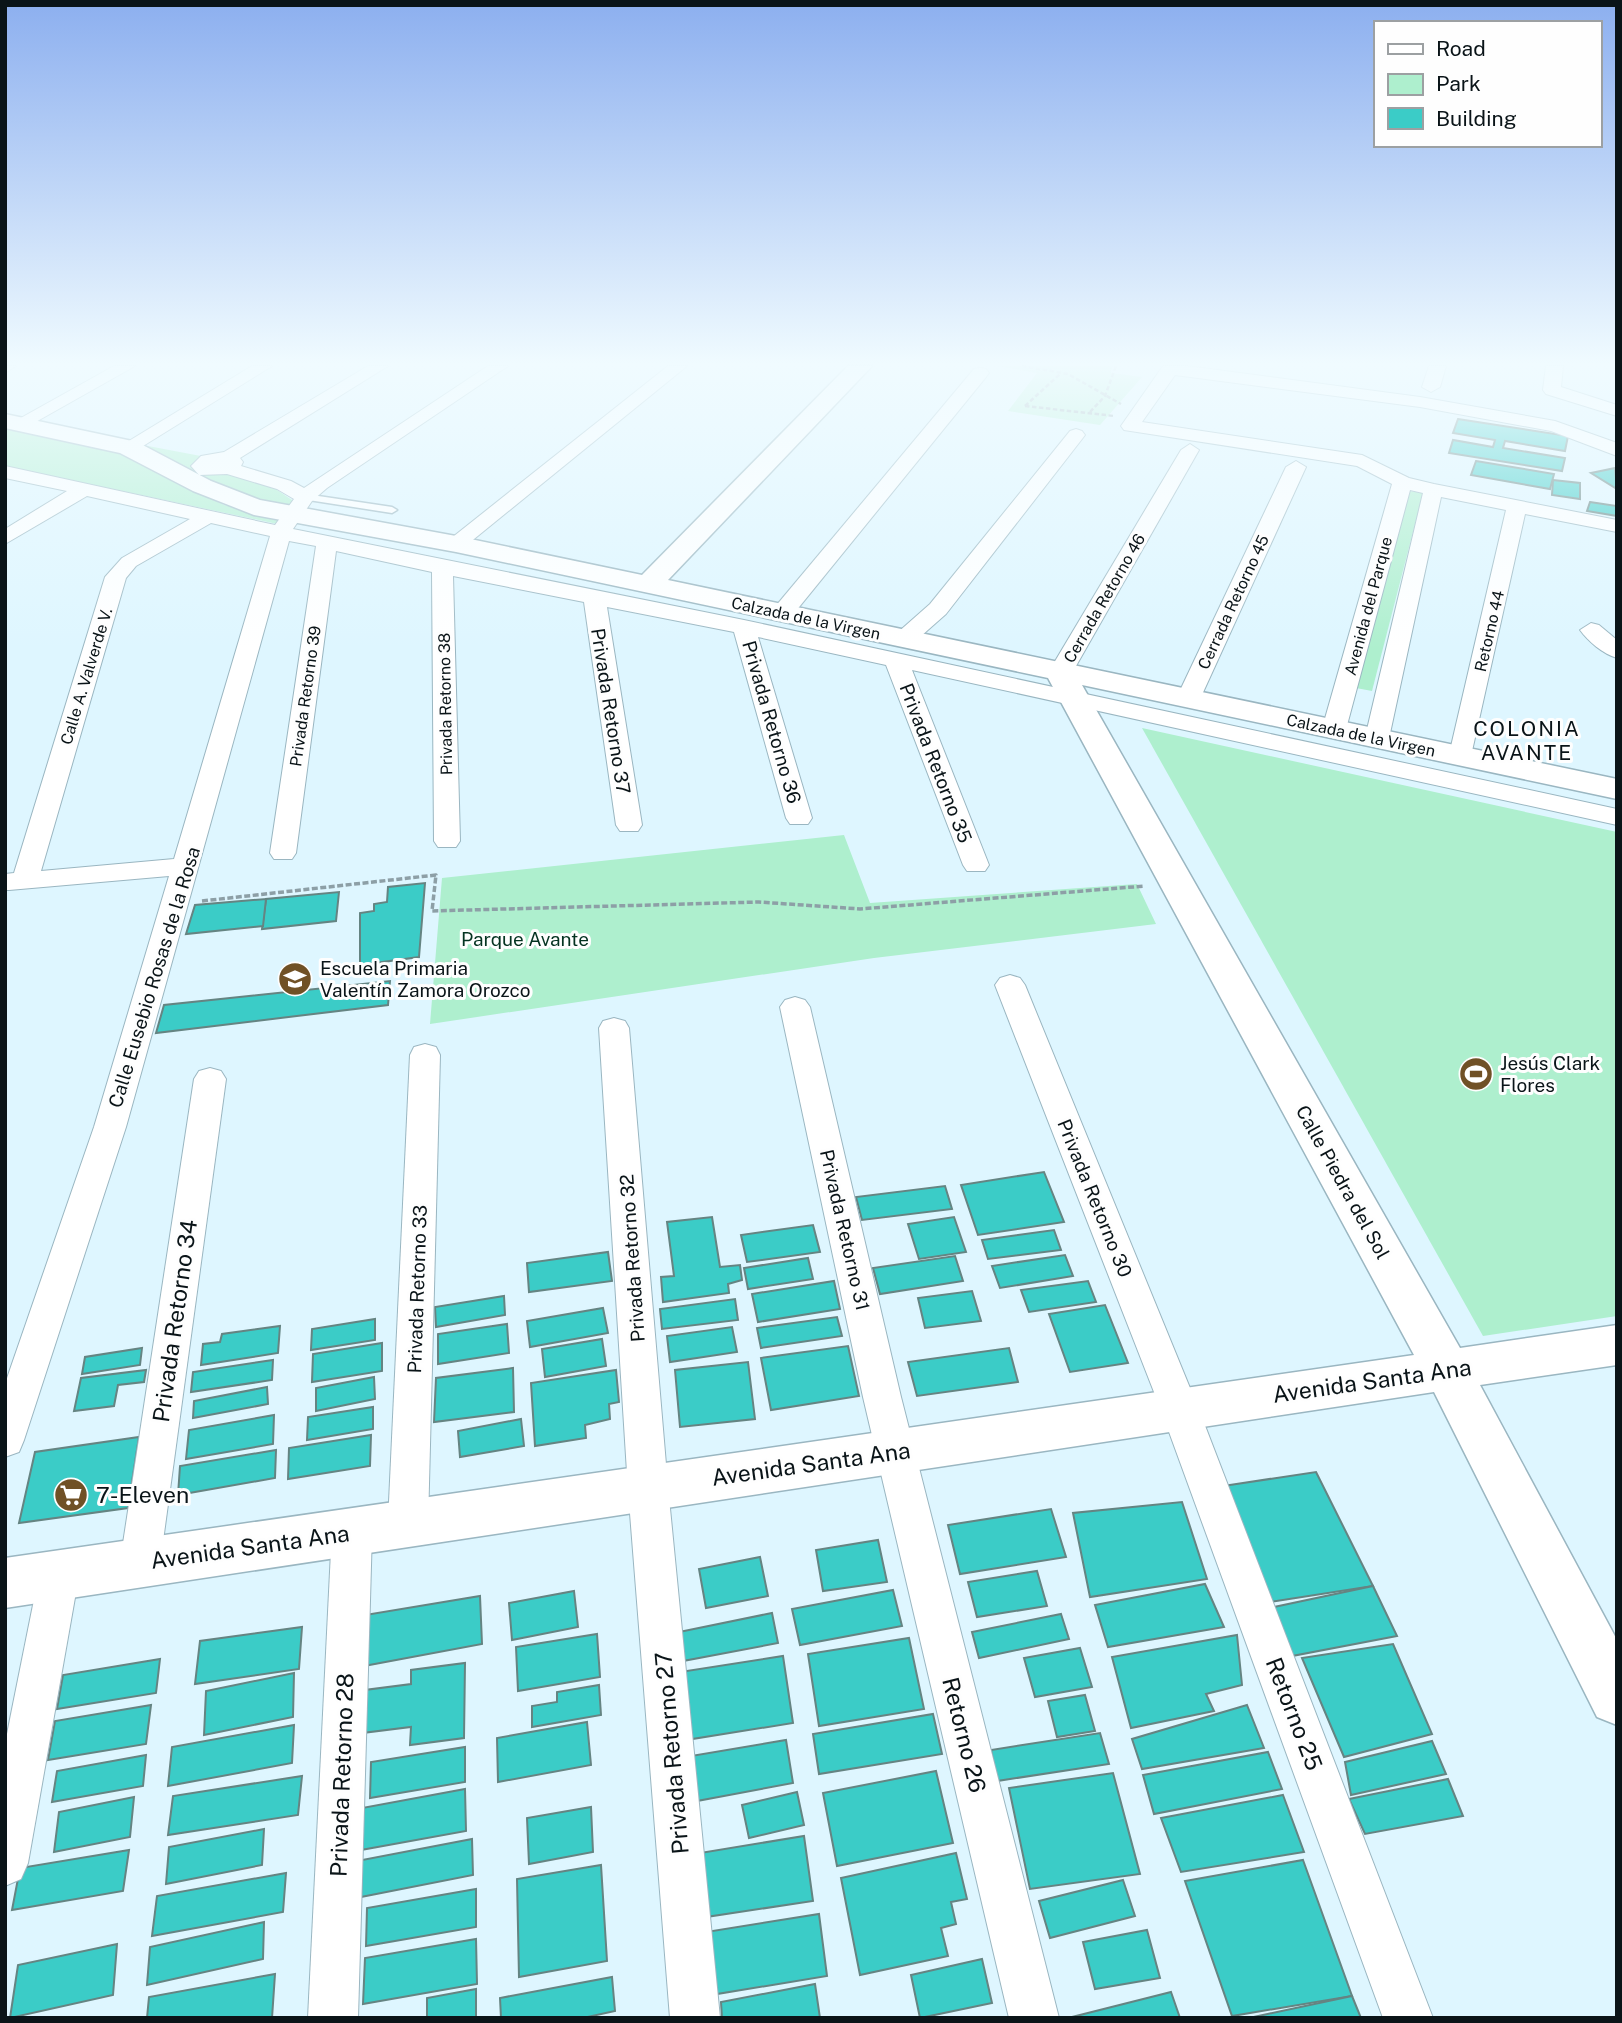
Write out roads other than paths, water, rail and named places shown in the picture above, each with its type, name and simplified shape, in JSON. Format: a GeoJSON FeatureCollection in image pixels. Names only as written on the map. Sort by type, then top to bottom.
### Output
{"type":"FeatureCollection","features":[{"type":"Feature","properties":{"kind":"main road","name":"Calzada de la Virgen"},"geometry":{"type":"LineString","coordinates":[[153,460],[202,486],[254,506],[294,514],[449,556],[649,584],[783,612],[900,650],[1068,687],[1188,699],[1617,789]]}},
{"type":"Feature","properties":{"kind":"main road"},"geometry":{"type":"LineString","coordinates":[[649,584],[769,460]]}},
{"type":"Feature","properties":{"kind":"main road","name":"Calle Piedra del Sol"},"geometry":{"type":"LineString","coordinates":[[1068,687],[1447,1370],[1617,1697]]}},
{"type":"Feature","properties":{"kind":"main road","name":"Avenida Santa Ana"},"geometry":{"type":"LineString","coordinates":[[5,1583],[1617,1345]]}},
{"type":"Feature","properties":{"kind":"street"},"geometry":{"type":"LineString","coordinates":[[232,460],[228,463],[284,485],[294,514],[369,460]]}},
{"type":"Feature","properties":{"kind":"street"},"geometry":{"type":"LineString","coordinates":[[449,556],[565,460]]}},
{"type":"Feature","properties":{"kind":"street"},"geometry":{"type":"LineString","coordinates":[[783,612],[908,460]]}},
{"type":"Feature","properties":{"kind":"street"},"geometry":{"type":"LineString","coordinates":[[900,650],[938,609],[1056,460]]}},
{"type":"Feature","properties":{"kind":"street","name":"Cerrada Retorno 46"},"geometry":{"type":"LineString","coordinates":[[1068,687],[1185,460]]}},
{"type":"Feature","properties":{"kind":"street"},"geometry":{"type":"LineString","coordinates":[[1359,460],[1402,482],[1433,490],[1617,526]]}},
{"type":"Feature","properties":{"kind":"street","name":"Cerrada Retorno 45"},"geometry":{"type":"LineString","coordinates":[[1188,699],[1296,467]]}},
{"type":"Feature","properties":{"kind":"street","name":"Calzada de la Virgen"},"geometry":{"type":"LineString","coordinates":[[5,472],[208,517],[294,514],[327,540],[449,556],[594,596],[744,627],[900,650]]}},
{"type":"Feature","properties":{"kind":"street","name":"Avenida del Parque"},"geometry":{"type":"LineString","coordinates":[[1334,729],[1402,482]]}},
{"type":"Feature","properties":{"kind":"street"},"geometry":{"type":"LineString","coordinates":[[5,538],[85,489]]}},
{"type":"Feature","properties":{"kind":"street","name":"Avenida del Parque"},"geometry":{"type":"LineString","coordinates":[[1377,738],[1433,490]]}},
{"type":"Feature","properties":{"kind":"street","name":"Retorno 44"},"geometry":{"type":"LineString","coordinates":[[1461,755],[1517,506]]}},
{"type":"Feature","properties":{"kind":"street","name":"Calle Eusebio Rosas de la Rosa"},"geometry":{"type":"LineString","coordinates":[[5,1440],[110,1126],[294,514]]}},
{"type":"Feature","properties":{"kind":"street","name":"Calle A. Valverde V."},"geometry":{"type":"LineString","coordinates":[[15,881],[116,577],[130,562],[208,517]]}},
{"type":"Feature","properties":{"kind":"street","name":"Privada Retorno 39"},"geometry":{"type":"LineString","coordinates":[[283,853],[327,540]]}},
{"type":"Feature","properties":{"kind":"street","name":"Privada Retorno 38"},"geometry":{"type":"LineString","coordinates":[[447,841],[449,556]]}},
{"type":"Feature","properties":{"kind":"street","name":"Privada Retorno 37"},"geometry":{"type":"LineString","coordinates":[[594,596],[629,825]]}},
{"type":"Feature","properties":{"kind":"street","name":"Privada Retorno 36"},"geometry":{"type":"LineString","coordinates":[[744,627],[799,818]]}},
{"type":"Feature","properties":{"kind":"street"},"geometry":{"type":"LineString","coordinates":[[1591,630],[1617,651]]}},
{"type":"Feature","properties":{"kind":"street","name":"Privada Retorno 35"},"geometry":{"type":"LineString","coordinates":[[900,650],[976,865]]}},
{"type":"Feature","properties":{"kind":"street","name":"Calzada de la Virgen"},"geometry":{"type":"LineString","coordinates":[[1068,687],[1617,817]]}},
{"type":"Feature","properties":{"kind":"street"},"geometry":{"type":"LineString","coordinates":[[15,881],[187,866]]}},
{"type":"Feature","properties":{"kind":"street","name":"Privada Retorno 30"},"geometry":{"type":"LineString","coordinates":[[1010,985],[1180,1410]]}},
{"type":"Feature","properties":{"kind":"street","name":"Privada Retorno 31"},"geometry":{"type":"LineString","coordinates":[[795,1007],[895,1451]]}},
{"type":"Feature","properties":{"kind":"street","name":"Privada Retorno 32"},"geometry":{"type":"LineString","coordinates":[[614,1028],[648,1488]]}},
{"type":"Feature","properties":{"kind":"street","name":"Privada Retorno 33"},"geometry":{"type":"LineString","coordinates":[[408,1523],[425,1055]]}},
{"type":"Feature","properties":{"kind":"street","name":"Privada Retorno 34"},"geometry":{"type":"LineString","coordinates":[[140,1563],[210,1079]]}},
{"type":"Feature","properties":{"kind":"street","name":"Retorno 25"},"geometry":{"type":"LineString","coordinates":[[1180,1410],[1408,2018]]}},
{"type":"Feature","properties":{"kind":"street","name":"Retorno 26"},"geometry":{"type":"LineString","coordinates":[[895,1451],[1034,2018]]}},
{"type":"Feature","properties":{"kind":"street","name":"Privada Retorno 27"},"geometry":{"type":"LineString","coordinates":[[648,1488],[695,2018]]}},
{"type":"Feature","properties":{"kind":"street","name":"Privada Retorno 28"},"geometry":{"type":"LineString","coordinates":[[333,2018],[352,1531]]}},
{"type":"Feature","properties":{"kind":"street"},"geometry":{"type":"LineString","coordinates":[[5,1863],[59,1575]]}},
{"type":"Feature","properties":{"kind":"lane"},"geometry":{"type":"LineString","coordinates":[[294,514],[392,510]]}},
{"type":"Feature","properties":{"kind":"place","name":"Escuela Primaria Valentín Zamora Orozco"},"geometry":{"type":"Point","coordinates":[295,979]}},
{"type":"Feature","properties":{"kind":"place","name":"Jesús Clark Flores"},"geometry":{"type":"Point","coordinates":[1476,1074]}},
{"type":"Feature","properties":{"kind":"place","name":"7-Eleven"},"geometry":{"type":"Point","coordinates":[71,1495]}},
{"type":"Feature","properties":{"kind":"district","name":"COLONIA AVANTE"},"geometry":{"type":"Point","coordinates":[1527,741]}},
{"type":"Feature","properties":{"kind":"park label","name":"Parque Avante"},"geometry":{"type":"Point","coordinates":[525,939]}}]}
